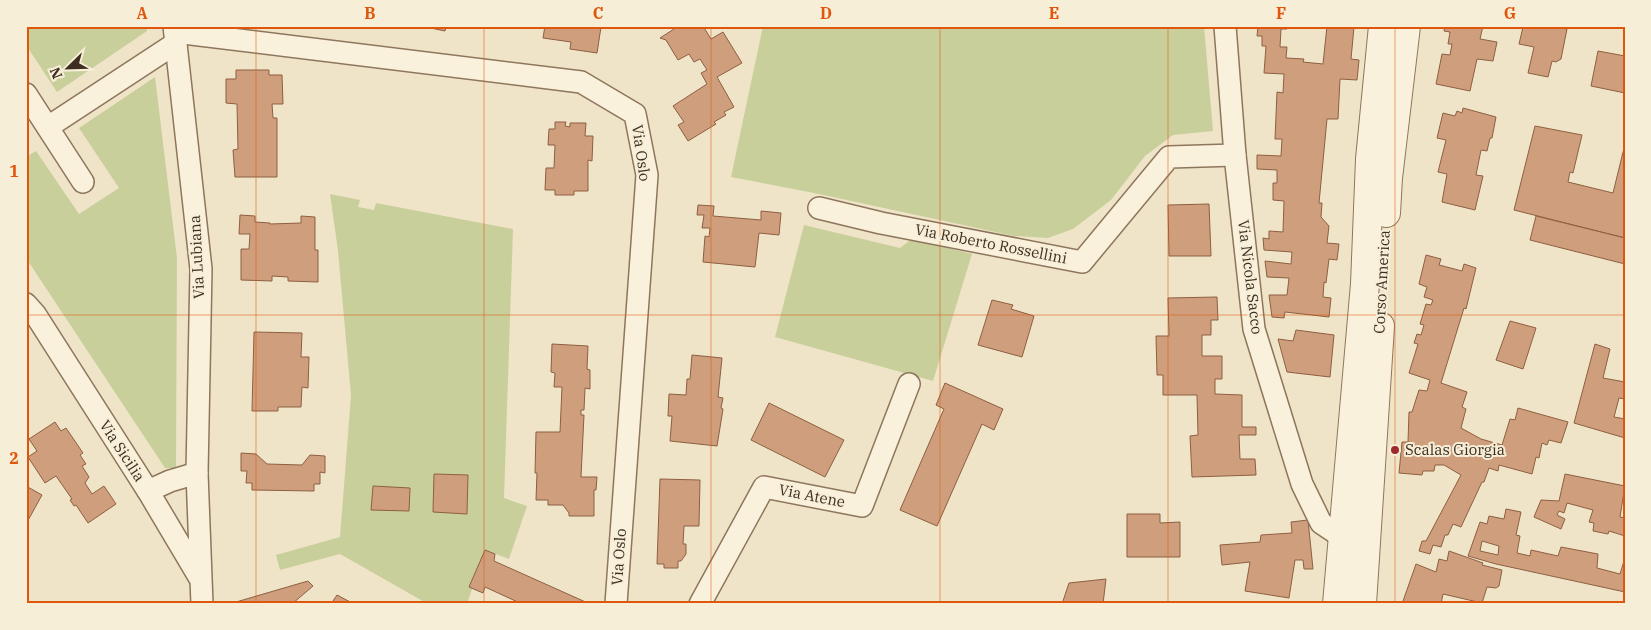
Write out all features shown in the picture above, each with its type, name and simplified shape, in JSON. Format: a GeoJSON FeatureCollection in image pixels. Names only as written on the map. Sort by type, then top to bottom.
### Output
{"type":"FeatureCollection","features":[{"type":"Feature","properties":{"kind":"street","name":"Via Nicola Sacco"},"geometry":{"type":"LineString","coordinates":[[1225,26],[1235,155],[1254,329],[1302,484],[1321,523],[1354,538]]}},
{"type":"Feature","properties":{"kind":"street","name":"Corso America"},"geometry":{"type":"LineString","coordinates":[[1362,604],[1354,538],[1370,159],[1383,26]]}},
{"type":"Feature","properties":{"kind":"street","name":"Corso America"},"geometry":{"type":"LineString","coordinates":[[1336,604],[1354,538],[1388,178],[1406,26]]}},
{"type":"Feature","properties":{"kind":"street"},"geometry":{"type":"LineString","coordinates":[[48,127],[175,34]]}},
{"type":"Feature","properties":{"kind":"street","name":"Via Lubiana"},"geometry":{"type":"LineString","coordinates":[[175,34],[201,268],[197,472],[201,579]]}},
{"type":"Feature","properties":{"kind":"street","name":"Via Oslo"},"geometry":{"type":"LineString","coordinates":[[175,34],[581,82],[636,114],[648,174],[616,604]]}},
{"type":"Feature","properties":{"kind":"street"},"geometry":{"type":"LineString","coordinates":[[26,94],[82,182]]}},
{"type":"Feature","properties":{"kind":"street","name":"Via Roberto Rossellini"},"geometry":{"type":"LineString","coordinates":[[819,208],[881,223],[1082,262],[1170,156],[1235,155]]}},
{"type":"Feature","properties":{"kind":"street","name":"Via Sicilia"},"geometry":{"type":"LineString","coordinates":[[26,304],[35,314],[201,579],[202,604]]}},
{"type":"Feature","properties":{"kind":"street","name":"Via Atene"},"geometry":{"type":"LineString","coordinates":[[700,604],[764,487],[862,506],[909,384]]}},
{"type":"Feature","properties":{"kind":"street"},"geometry":{"type":"LineString","coordinates":[[148,492],[170,481],[197,472]]}},
{"type":"Feature","properties":{"kind":"green space"},"geometry":{"type":"Polygon","coordinates":[[[26,26],[146,26],[147,31],[57,92],[26,45],[26,26]]]}},
{"type":"Feature","properties":{"kind":"green space"},"geometry":{"type":"Polygon","coordinates":[[[763,26],[1204,26],[1213,131],[1173,135],[1145,156],[1111,200],[1073,229],[1048,238],[1014,236],[731,177],[763,26]]]}},
{"type":"Feature","properties":{"kind":"green space"},"geometry":{"type":"Polygon","coordinates":[[[155,77],[177,258],[176,468],[165,468],[26,258],[26,157],[36,151],[79,214],[119,188],[79,128],[155,77]]]}},
{"type":"Feature","properties":{"kind":"green space"},"geometry":{"type":"Polygon","coordinates":[[[330,194],[360,200],[358,207],[374,210],[376,203],[513,229],[504,498],[527,506],[509,559],[485,550],[467,604],[428,604],[340,554],[280,570],[276,555],[340,537],[351,395],[338,251],[330,194]]]}},
{"type":"Feature","properties":{"kind":"green space"},"geometry":{"type":"Polygon","coordinates":[[[804,225],[900,248],[912,239],[972,254],[933,381],[775,337],[804,225]]]}},
{"type":"Feature","properties":{"kind":"building"},"geometry":{"type":"Polygon","coordinates":[[[426,26],[446,26],[445,31],[426,26]]]}},
{"type":"Feature","properties":{"kind":"building"},"geometry":{"type":"Polygon","coordinates":[[[545,26],[607,26],[607,28],[601,27],[597,53],[570,49],[571,42],[543,38],[545,26]]]}},
{"type":"Feature","properties":{"kind":"building"},"geometry":{"type":"Polygon","coordinates":[[[672,26],[703,26],[711,39],[723,32],[742,63],[717,77],[734,107],[724,112],[726,115],[714,122],[716,124],[688,141],[678,125],[684,122],[673,106],[707,84],[701,73],[707,70],[700,59],[694,62],[689,54],[678,60],[666,40],[660,38],[674,29],[672,26]]]}},
{"type":"Feature","properties":{"kind":"building"},"geometry":{"type":"Polygon","coordinates":[[[1258,26],[1287,26],[1287,29],[1281,29],[1280,47],[1287,47],[1286,58],[1304,59],[1303,62],[1323,64],[1327,26],[1362,26],[1362,28],[1354,27],[1351,59],[1359,60],[1357,80],[1340,79],[1338,119],[1327,119],[1319,203],[1322,203],[1321,217],[1329,226],[1327,243],[1339,244],[1337,260],[1329,259],[1326,283],[1324,282],[1323,297],[1331,298],[1329,317],[1285,312],[1284,318],[1272,317],[1269,295],[1287,295],[1289,278],[1267,277],[1265,261],[1291,264],[1292,252],[1264,250],[1263,238],[1269,239],[1269,231],[1283,232],[1284,201],[1273,200],[1273,183],[1277,183],[1277,170],[1257,169],[1257,155],[1281,156],[1282,139],[1275,139],[1277,92],[1283,93],[1284,74],[1264,73],[1266,46],[1262,46],[1262,36],[1257,36],[1258,26]]]}},
{"type":"Feature","properties":{"kind":"building"},"geometry":{"type":"Polygon","coordinates":[[[1445,26],[1483,26],[1480,39],[1497,42],[1493,61],[1477,59],[1470,91],[1436,84],[1442,54],[1450,55],[1452,44],[1448,44],[1450,32],[1444,31],[1445,26]]]}},
{"type":"Feature","properties":{"kind":"building"},"geometry":{"type":"Polygon","coordinates":[[[1549,26],[1567,29],[1561,59],[1556,62],[1552,61],[1548,77],[1528,73],[1534,47],[1519,44],[1523,27],[1549,26]]]}},
{"type":"Feature","properties":{"kind":"building"},"geometry":{"type":"Polygon","coordinates":[[[1598,51],[1625,56],[1625,93],[1591,86],[1598,51]]]}},
{"type":"Feature","properties":{"kind":"building"},"geometry":{"type":"Polygon","coordinates":[[[236,70],[269,70],[269,75],[282,75],[283,104],[272,104],[273,118],[277,118],[277,177],[235,177],[233,150],[238,149],[237,104],[226,103],[226,79],[236,79],[236,70]]]}},
{"type":"Feature","properties":{"kind":"building"},"geometry":{"type":"Polygon","coordinates":[[[1463,108],[1496,117],[1492,138],[1490,138],[1487,151],[1481,150],[1476,175],[1483,176],[1475,210],[1442,202],[1447,174],[1438,172],[1446,140],[1437,138],[1443,113],[1455,116],[1457,111],[1462,113],[1463,108]]]}},
{"type":"Feature","properties":{"kind":"building"},"geometry":{"type":"Polygon","coordinates":[[[555,122],[566,122],[565,126],[570,127],[570,123],[586,123],[585,136],[593,136],[592,161],[588,160],[588,191],[574,191],[574,195],[555,195],[555,190],[545,190],[546,168],[554,168],[555,145],[548,145],[549,129],[555,129],[555,122]]]}},
{"type":"Feature","properties":{"kind":"building"},"geometry":{"type":"Polygon","coordinates":[[[1535,126],[1582,135],[1573,173],[1570,172],[1568,182],[1613,193],[1625,144],[1625,238],[1514,210],[1535,126]]]}},
{"type":"Feature","properties":{"kind":"building"},"geometry":{"type":"Polygon","coordinates":[[[1209,204],[1211,256],[1169,256],[1168,205],[1209,204]]]}},
{"type":"Feature","properties":{"kind":"building"},"geometry":{"type":"Polygon","coordinates":[[[698,205],[714,206],[713,216],[761,220],[761,211],[781,213],[779,235],[759,233],[755,267],[703,262],[705,236],[709,237],[710,228],[702,228],[704,215],[697,215],[698,205]]]}},
{"type":"Feature","properties":{"kind":"building"},"geometry":{"type":"Polygon","coordinates":[[[240,215],[255,216],[255,222],[270,224],[301,223],[301,216],[315,217],[315,250],[318,250],[318,282],[288,281],[288,277],[272,276],[272,281],[241,280],[241,249],[249,249],[250,234],[239,234],[240,215]]]}},
{"type":"Feature","properties":{"kind":"building"},"geometry":{"type":"Polygon","coordinates":[[[1536,216],[1625,238],[1625,264],[1530,240],[1536,216]]]}},
{"type":"Feature","properties":{"kind":"building"},"geometry":{"type":"Polygon","coordinates":[[[1426,255],[1441,259],[1439,265],[1462,271],[1464,264],[1476,268],[1466,309],[1464,308],[1441,383],[1467,392],[1462,407],[1466,409],[1461,428],[1481,439],[1502,445],[1510,419],[1515,420],[1518,408],[1568,422],[1561,443],[1549,440],[1547,445],[1542,443],[1539,458],[1536,457],[1532,474],[1499,465],[1498,471],[1489,468],[1461,527],[1453,524],[1448,535],[1445,535],[1441,547],[1433,545],[1430,554],[1419,551],[1422,541],[1426,541],[1461,475],[1444,465],[1435,465],[1434,471],[1423,471],[1422,475],[1399,473],[1402,442],[1408,442],[1409,412],[1412,412],[1419,390],[1427,391],[1430,380],[1409,373],[1418,344],[1414,343],[1417,334],[1421,335],[1424,325],[1420,324],[1426,304],[1431,305],[1433,300],[1424,297],[1427,287],[1419,284],[1426,255]]]}},
{"type":"Feature","properties":{"kind":"building"},"geometry":{"type":"Polygon","coordinates":[[[1217,297],[1218,320],[1211,320],[1211,335],[1202,335],[1202,356],[1222,356],[1222,379],[1215,379],[1215,394],[1242,395],[1242,427],[1256,427],[1256,435],[1239,435],[1240,459],[1255,459],[1256,475],[1192,477],[1190,436],[1198,435],[1197,395],[1163,395],[1163,375],[1157,375],[1156,336],[1169,336],[1168,298],[1217,297]]]}},
{"type":"Feature","properties":{"kind":"building"},"geometry":{"type":"Polygon","coordinates":[[[992,300],[1013,305],[1011,309],[1034,316],[1022,357],[978,345],[992,300]]]}},
{"type":"Feature","properties":{"kind":"building"},"geometry":{"type":"Polygon","coordinates":[[[1510,321],[1536,328],[1523,369],[1496,360],[1510,321]]]}},
{"type":"Feature","properties":{"kind":"building"},"geometry":{"type":"Polygon","coordinates":[[[1296,330],[1334,335],[1330,377],[1287,372],[1278,339],[1293,341],[1296,330]]]}},
{"type":"Feature","properties":{"kind":"building"},"geometry":{"type":"Polygon","coordinates":[[[254,332],[302,333],[301,357],[309,357],[308,388],[302,387],[301,407],[278,407],[278,411],[252,411],[254,332]]]}},
{"type":"Feature","properties":{"kind":"building"},"geometry":{"type":"Polygon","coordinates":[[[552,344],[588,346],[587,369],[590,370],[590,389],[585,388],[584,410],[581,410],[581,415],[584,415],[581,477],[597,477],[596,490],[594,490],[594,516],[569,516],[563,505],[548,505],[548,500],[536,500],[536,432],[560,432],[562,387],[554,387],[555,373],[551,372],[552,344]]]}},
{"type":"Feature","properties":{"kind":"building"},"geometry":{"type":"Polygon","coordinates":[[[1595,344],[1610,349],[1603,378],[1625,382],[1625,399],[1619,398],[1614,417],[1625,419],[1625,438],[1574,423],[1595,344]]]}},
{"type":"Feature","properties":{"kind":"building"},"geometry":{"type":"Polygon","coordinates":[[[692,355],[722,358],[718,397],[723,398],[721,408],[723,409],[717,446],[670,441],[672,416],[668,416],[669,394],[686,395],[687,379],[690,379],[692,355]]]}},
{"type":"Feature","properties":{"kind":"building"},"geometry":{"type":"Polygon","coordinates":[[[945,383],[1003,409],[994,430],[982,424],[937,526],[900,510],[944,409],[936,405],[945,383]]]}},
{"type":"Feature","properties":{"kind":"building"},"geometry":{"type":"Polygon","coordinates":[[[769,403],[844,440],[825,477],[751,440],[769,403]]]}},
{"type":"Feature","properties":{"kind":"building"},"geometry":{"type":"Polygon","coordinates":[[[55,422],[61,431],[66,428],[83,453],[80,455],[86,464],[82,466],[89,477],[85,483],[92,494],[104,486],[116,504],[88,523],[76,505],[74,506],[70,500],[72,499],[56,476],[45,483],[28,457],[37,451],[29,439],[55,422]]]}},
{"type":"Feature","properties":{"kind":"building"},"geometry":{"type":"Polygon","coordinates":[[[241,453],[256,454],[267,464],[302,465],[310,455],[325,456],[325,473],[320,472],[320,484],[314,484],[314,491],[252,490],[252,483],[246,483],[247,471],[241,471],[241,453]]]}},
{"type":"Feature","properties":{"kind":"building"},"geometry":{"type":"Polygon","coordinates":[[[434,474],[468,475],[467,514],[433,512],[434,474]]]}},
{"type":"Feature","properties":{"kind":"building"},"geometry":{"type":"Polygon","coordinates":[[[1565,474],[1625,486],[1620,517],[1625,518],[1625,536],[1609,531],[1608,534],[1593,531],[1594,523],[1589,522],[1593,510],[1567,503],[1564,513],[1559,511],[1557,515],[1565,519],[1561,529],[1534,517],[1541,500],[1559,501],[1565,474]]]}},
{"type":"Feature","properties":{"kind":"building"},"geometry":{"type":"Polygon","coordinates":[[[660,479],[700,480],[699,526],[684,526],[683,544],[686,544],[686,554],[681,561],[678,561],[678,568],[664,568],[664,564],[657,564],[660,479]]]}},
{"type":"Feature","properties":{"kind":"building"},"geometry":{"type":"Polygon","coordinates":[[[26,486],[42,495],[26,524],[26,486]]]}},
{"type":"Feature","properties":{"kind":"building"},"geometry":{"type":"Polygon","coordinates":[[[373,486],[410,488],[409,511],[371,510],[373,486]]]}},
{"type":"Feature","properties":{"kind":"building"},"geometry":{"type":"Polygon","coordinates":[[[1506,509],[1521,512],[1516,535],[1520,536],[1517,553],[1530,556],[1531,550],[1558,556],[1561,547],[1598,554],[1597,568],[1620,574],[1625,561],[1625,592],[1496,564],[1468,556],[1480,522],[1487,524],[1489,516],[1504,519],[1506,509]],[[1482,541],[1480,551],[1498,555],[1499,546],[1482,541]]]}},
{"type":"Feature","properties":{"kind":"building"},"geometry":{"type":"Polygon","coordinates":[[[1127,514],[1160,514],[1160,523],[1180,522],[1180,557],[1127,557],[1127,514]]]}},
{"type":"Feature","properties":{"kind":"building"},"geometry":{"type":"Polygon","coordinates":[[[1308,520],[1313,569],[1304,569],[1303,560],[1295,560],[1289,598],[1245,591],[1250,562],[1222,565],[1220,545],[1260,542],[1261,535],[1292,533],[1291,522],[1308,520]]]}},
{"type":"Feature","properties":{"kind":"building"},"geometry":{"type":"Polygon","coordinates":[[[485,550],[495,554],[494,561],[590,604],[522,604],[485,587],[483,593],[469,587],[485,550]]]}},
{"type":"Feature","properties":{"kind":"building"},"geometry":{"type":"Polygon","coordinates":[[[1449,551],[1483,563],[1482,565],[1502,570],[1499,586],[1496,588],[1487,587],[1482,603],[1443,594],[1441,604],[1402,604],[1416,564],[1436,572],[1439,559],[1447,561],[1449,551]]]}},
{"type":"Feature","properties":{"kind":"building"},"geometry":{"type":"Polygon","coordinates":[[[1106,579],[1103,604],[1062,604],[1069,583],[1106,579]]]}},
{"type":"Feature","properties":{"kind":"building"},"geometry":{"type":"Polygon","coordinates":[[[308,581],[313,586],[292,604],[237,604],[236,602],[308,581]]]}},
{"type":"Feature","properties":{"kind":"building"},"geometry":{"type":"Polygon","coordinates":[[[337,595],[354,604],[331,604],[337,595]]]}},
{"type":"Feature","properties":{"kind":"place","name":"Scalas Giorgia"},"geometry":{"type":"Point","coordinates":[1395,450]}}]}
